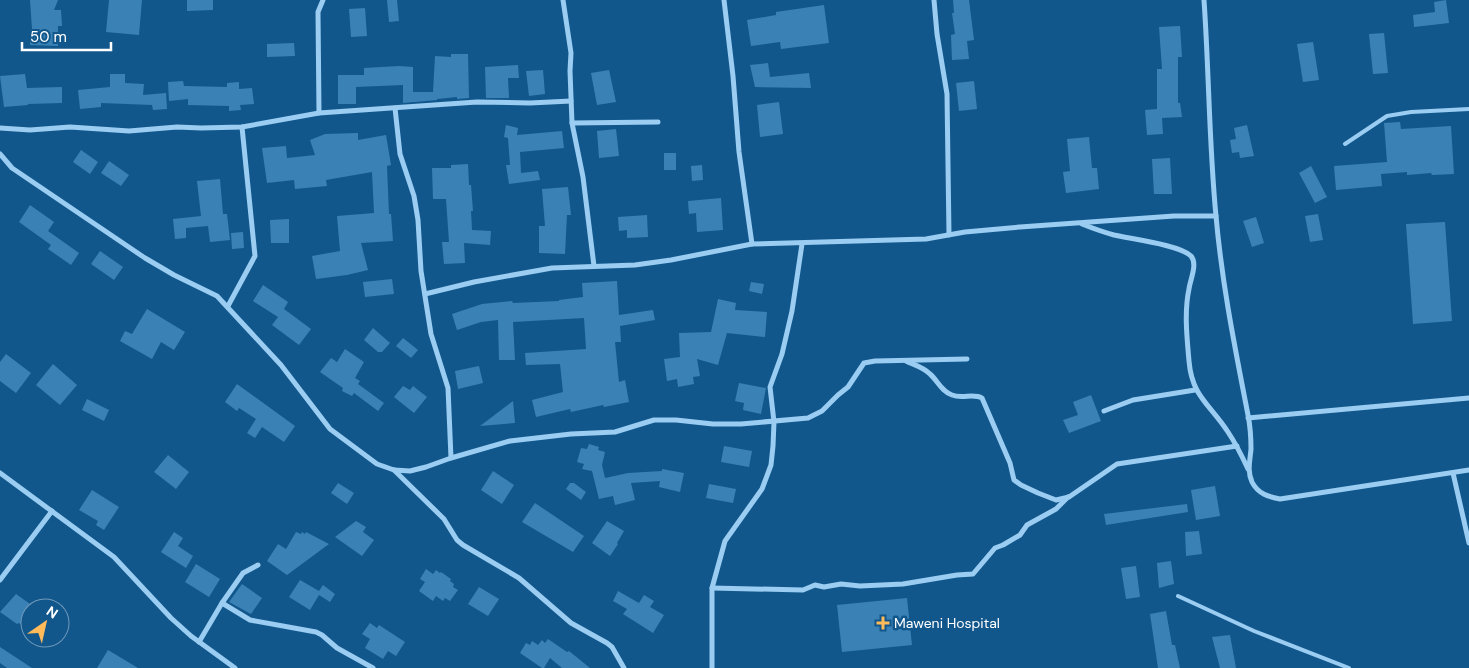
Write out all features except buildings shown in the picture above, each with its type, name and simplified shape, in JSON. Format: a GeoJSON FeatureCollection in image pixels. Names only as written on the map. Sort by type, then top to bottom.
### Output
{"type":"FeatureCollection","features":[{"type":"Feature","properties":{"kind":"street"},"geometry":{"type":"LineString","coordinates":[[319,113],[318,12],[323,0]]}},
{"type":"Feature","properties":{"kind":"street"},"geometry":{"type":"LineString","coordinates":[[562,0],[571,53],[572,123],[583,177],[594,266]]}},
{"type":"Feature","properties":{"kind":"street"},"geometry":{"type":"LineString","coordinates":[[724,0],[739,152],[752,244]]}},
{"type":"Feature","properties":{"kind":"street"},"geometry":{"type":"LineString","coordinates":[[934,0],[937,34],[947,94],[949,235]]}},
{"type":"Feature","properties":{"kind":"street"},"geometry":{"type":"LineString","coordinates":[[1204,0],[1209,66],[1209,125],[1216,216],[1227,307],[1248,418],[1251,448],[1249,470]]}},
{"type":"Feature","properties":{"kind":"street"},"geometry":{"type":"LineString","coordinates":[[0,128],[30,130],[70,127],[129,131],[177,126],[201,128],[242,127],[319,113],[477,102],[571,101]]}},
{"type":"Feature","properties":{"kind":"street"},"geometry":{"type":"LineString","coordinates":[[395,108],[400,154],[414,196],[421,271],[431,334],[448,388],[451,458]]}},
{"type":"Feature","properties":{"kind":"street"},"geometry":{"type":"LineString","coordinates":[[572,123],[658,122]]}},
{"type":"Feature","properties":{"kind":"street"},"geometry":{"type":"LineString","coordinates":[[228,306],[255,256],[242,127]]}},
{"type":"Feature","properties":{"kind":"street"},"geometry":{"type":"LineString","coordinates":[[0,154],[12,168],[145,258],[174,275],[218,296],[284,369],[330,429],[377,464],[394,470],[418,470],[451,458],[510,442],[571,434],[615,432],[654,420],[713,424],[757,424],[808,418],[822,411],[852,382],[864,363],[967,358]]}},
{"type":"Feature","properties":{"kind":"street"},"geometry":{"type":"LineString","coordinates":[[426,294],[474,282],[552,268],[635,264],[671,260],[752,244],[926,239],[974,231],[1174,216],[1216,216]]}},
{"type":"Feature","properties":{"kind":"street"},"geometry":{"type":"LineString","coordinates":[[1079,223],[1112,234],[1181,250],[1192,257],[1194,260],[1188,290],[1187,338],[1190,373],[1195,390],[1215,414],[1237,446],[1249,470],[1253,484],[1268,497],[1280,499],[1469,470]]}},
{"type":"Feature","properties":{"kind":"street"},"geometry":{"type":"LineString","coordinates":[[712,668],[712,588],[725,541],[762,489],[771,465],[774,422],[770,387],[782,354],[792,311],[802,244]]}},
{"type":"Feature","properties":{"kind":"street"},"geometry":{"type":"LineString","coordinates":[[905,360],[925,369],[947,393],[955,396],[976,396],[982,398],[986,403],[1010,463],[1014,480],[1056,500],[1069,497]]}},
{"type":"Feature","properties":{"kind":"street"},"geometry":{"type":"LineString","coordinates":[[1104,412],[1133,400],[1195,390]]}},
{"type":"Feature","properties":{"kind":"street"},"geometry":{"type":"LineString","coordinates":[[1248,418],[1469,398]]}},
{"type":"Feature","properties":{"kind":"street"},"geometry":{"type":"LineString","coordinates":[[712,588],[803,590],[815,585],[824,587],[841,584],[860,586],[903,584],[957,574],[970,575],[973,574],[995,548],[1020,535],[1026,525],[1056,509],[1069,497],[1117,464],[1237,446]]}},
{"type":"Feature","properties":{"kind":"street"},"geometry":{"type":"LineString","coordinates":[[394,470],[444,519],[457,540],[467,549],[520,578],[571,623],[607,643],[612,647],[624,668]]}},
{"type":"Feature","properties":{"kind":"street"},"geometry":{"type":"LineString","coordinates":[[0,473],[114,557],[170,618],[235,668]]}},
{"type":"Feature","properties":{"kind":"street"},"geometry":{"type":"LineString","coordinates":[[1453,473],[1469,543]]}},
{"type":"Feature","properties":{"kind":"street"},"geometry":{"type":"LineString","coordinates":[[0,580],[52,511]]}},
{"type":"Feature","properties":{"kind":"street"},"geometry":{"type":"LineString","coordinates":[[199,642],[222,603],[243,573],[258,565]]}},
{"type":"Feature","properties":{"kind":"street"},"geometry":{"type":"LineString","coordinates":[[222,603],[250,620],[322,634],[341,650],[373,668]]}},
{"type":"Feature","properties":{"kind":"lane"},"geometry":{"type":"LineString","coordinates":[[1345,144],[1387,116],[1412,112],[1469,110]]}},
{"type":"Feature","properties":{"kind":"lane"},"geometry":{"type":"LineString","coordinates":[[1178,596],[1254,631],[1349,668]]}},
{"type":"Feature","properties":{"kind":"place","name":"Maweni Hospital"},"geometry":{"type":"Point","coordinates":[883,623]}}]}
